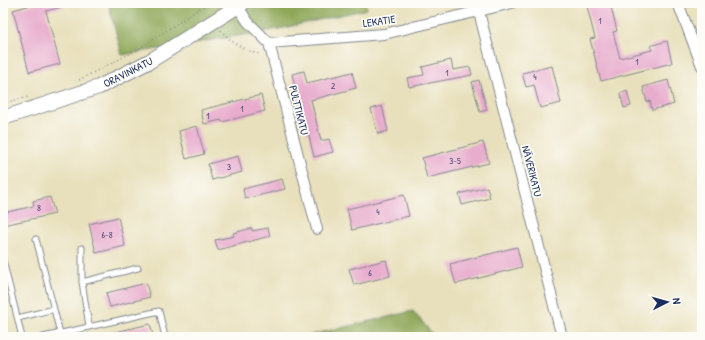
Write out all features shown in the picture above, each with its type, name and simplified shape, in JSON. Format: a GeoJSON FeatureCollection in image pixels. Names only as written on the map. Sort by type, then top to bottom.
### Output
{"type":"FeatureCollection","features":[{"type":"Feature","properties":{"kind":"street","name":"LEKATIE"},"geometry":{"type":"LineString","coordinates":[[269,43],[384,34],[512,3]]}},
{"type":"Feature","properties":{"kind":"street"},"geometry":{"type":"LineString","coordinates":[[678,3],[702,66]]}},
{"type":"Feature","properties":{"kind":"street","name":"ORAVINKATU"},"geometry":{"type":"LineString","coordinates":[[3,118],[99,87],[150,61],[241,5]]}},
{"type":"Feature","properties":{"kind":"street","name":"PULTTIKATU"},"geometry":{"type":"LineString","coordinates":[[241,5],[248,22],[269,43],[317,229]]}},
{"type":"Feature","properties":{"kind":"street","name":"NÄVERIKATU"},"geometry":{"type":"LineString","coordinates":[[479,12],[562,337]]}},
{"type":"Feature","properties":{"kind":"lane"},"geometry":{"type":"LineString","coordinates":[[36,239],[60,333]]}},
{"type":"Feature","properties":{"kind":"lane"},"geometry":{"type":"LineString","coordinates":[[82,248],[82,282],[89,326]]}},
{"type":"Feature","properties":{"kind":"lane"},"geometry":{"type":"LineString","coordinates":[[3,260],[22,337]]}},
{"type":"Feature","properties":{"kind":"lane"},"geometry":{"type":"LineString","coordinates":[[82,282],[138,268]]}},
{"type":"Feature","properties":{"kind":"lane"},"geometry":{"type":"LineString","coordinates":[[18,318],[54,309]]}},
{"type":"Feature","properties":{"kind":"lane"},"geometry":{"type":"LineString","coordinates":[[43,337],[159,311],[166,337]]}},
{"type":"Feature","properties":{"kind":"lane"},"geometry":{"type":"LineString","coordinates":[[71,331],[73,337]]}},
{"type":"Feature","properties":{"kind":"path"},"geometry":{"type":"LineString","coordinates":[[79,80],[137,50],[208,3]]}},
{"type":"Feature","properties":{"kind":"path"},"geometry":{"type":"LineString","coordinates":[[203,6],[214,22],[229,39],[248,51],[264,54],[272,53]]}},
{"type":"Feature","properties":{"kind":"path"},"geometry":{"type":"LineString","coordinates":[[3,103],[30,96]]}},
{"type":"Feature","properties":{"kind":"green space"},"geometry":{"type":"Polygon","coordinates":[[[108,3],[366,3],[367,9],[279,29],[122,55],[108,3]]]}},
{"type":"Feature","properties":{"kind":"green space"},"geometry":{"type":"Polygon","coordinates":[[[413,311],[435,337],[302,337],[413,311]]]}},
{"type":"Feature","properties":{"kind":"building"},"geometry":{"type":"Polygon","coordinates":[[[39,3],[65,3],[66,6],[46,11],[60,64],[29,72],[13,10],[39,3]]]}},
{"type":"Feature","properties":{"kind":"building"},"geometry":{"type":"Polygon","coordinates":[[[586,3],[610,3],[617,31],[613,32],[620,58],[652,50],[650,46],[667,41],[672,63],[601,81],[590,39],[595,38],[586,3]]]}},
{"type":"Feature","properties":{"kind":"building"},"geometry":{"type":"Polygon","coordinates":[[[451,60],[453,70],[470,67],[472,75],[409,87],[407,78],[424,75],[422,67],[451,60]]]}},
{"type":"Feature","properties":{"kind":"building"},"geometry":{"type":"Polygon","coordinates":[[[552,66],[561,103],[540,108],[534,85],[526,87],[522,73],[552,66]]]}},
{"type":"Feature","properties":{"kind":"building"},"geometry":{"type":"Polygon","coordinates":[[[304,71],[307,83],[352,72],[356,88],[311,100],[321,141],[329,139],[333,152],[314,157],[308,132],[306,133],[292,74],[304,71]]]}},
{"type":"Feature","properties":{"kind":"building"},"geometry":{"type":"Polygon","coordinates":[[[479,80],[487,110],[480,112],[472,82],[479,80]]]}},
{"type":"Feature","properties":{"kind":"building"},"geometry":{"type":"Polygon","coordinates":[[[668,80],[674,104],[652,110],[650,101],[647,102],[643,87],[668,80]]]}},
{"type":"Feature","properties":{"kind":"building"},"geometry":{"type":"Polygon","coordinates":[[[627,91],[631,106],[624,108],[620,93],[627,91]]]}},
{"type":"Feature","properties":{"kind":"building"},"geometry":{"type":"Polygon","coordinates":[[[261,95],[265,111],[222,122],[221,120],[204,124],[201,110],[261,95]]]}},
{"type":"Feature","properties":{"kind":"building"},"geometry":{"type":"Polygon","coordinates":[[[382,106],[388,131],[378,134],[371,109],[382,106]]]}},
{"type":"Feature","properties":{"kind":"building"},"geometry":{"type":"Polygon","coordinates":[[[197,126],[204,154],[186,159],[179,131],[197,126]]]}},
{"type":"Feature","properties":{"kind":"building"},"geometry":{"type":"Polygon","coordinates":[[[483,142],[489,163],[427,178],[422,158],[483,142]]]}},
{"type":"Feature","properties":{"kind":"building"},"geometry":{"type":"Polygon","coordinates":[[[238,156],[242,172],[212,180],[208,164],[238,156]]]}},
{"type":"Feature","properties":{"kind":"building"},"geometry":{"type":"Polygon","coordinates":[[[282,179],[285,189],[245,199],[243,189],[282,179]]]}},
{"type":"Feature","properties":{"kind":"building"},"geometry":{"type":"Polygon","coordinates":[[[487,187],[490,198],[462,205],[459,194],[487,187]]]}},
{"type":"Feature","properties":{"kind":"building"},"geometry":{"type":"Polygon","coordinates":[[[404,195],[409,216],[352,230],[347,209],[404,195]]]}},
{"type":"Feature","properties":{"kind":"building"},"geometry":{"type":"Polygon","coordinates":[[[50,197],[55,214],[3,225],[3,213],[34,206],[33,201],[50,197]]]}},
{"type":"Feature","properties":{"kind":"building"},"geometry":{"type":"Polygon","coordinates":[[[118,217],[125,246],[96,253],[89,224],[118,217]]]}},
{"type":"Feature","properties":{"kind":"building"},"geometry":{"type":"Polygon","coordinates":[[[252,228],[252,231],[268,228],[270,236],[218,250],[215,240],[234,236],[233,233],[252,228]]]}},
{"type":"Feature","properties":{"kind":"building"},"geometry":{"type":"Polygon","coordinates":[[[517,247],[522,267],[456,284],[450,264],[517,247]]]}},
{"type":"Feature","properties":{"kind":"building"},"geometry":{"type":"Polygon","coordinates":[[[386,260],[390,276],[354,285],[349,269],[386,260]]]}},
{"type":"Feature","properties":{"kind":"building"},"geometry":{"type":"Polygon","coordinates":[[[146,283],[150,297],[110,307],[106,293],[146,283]]]}},
{"type":"Feature","properties":{"kind":"building"},"geometry":{"type":"Polygon","coordinates":[[[150,324],[153,335],[144,337],[106,337],[106,334],[150,324]]]}}]}
